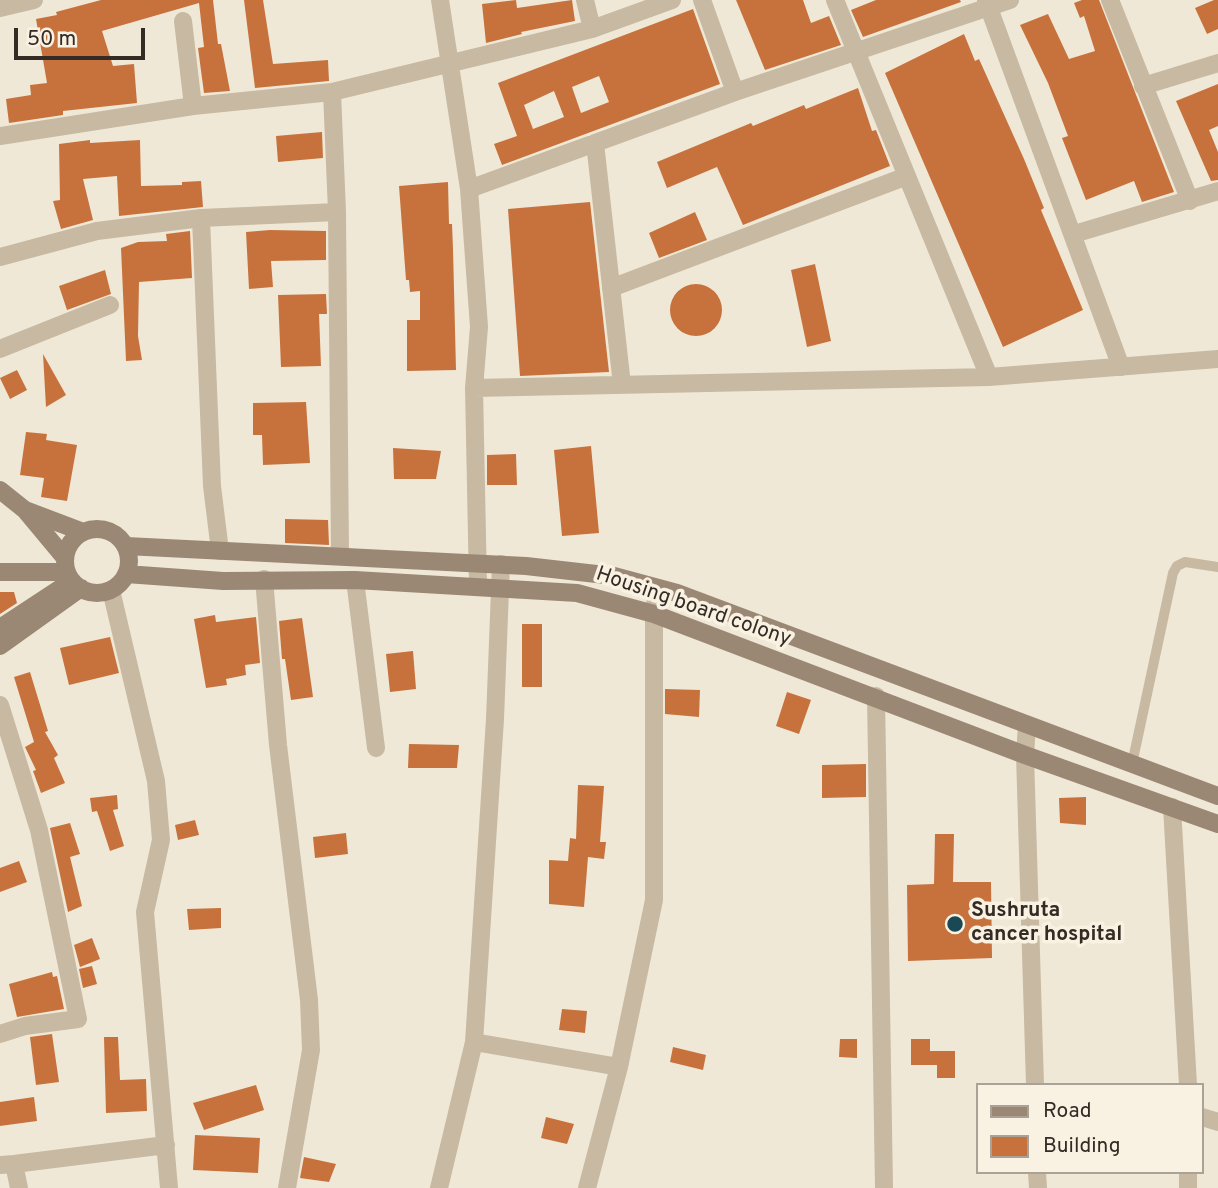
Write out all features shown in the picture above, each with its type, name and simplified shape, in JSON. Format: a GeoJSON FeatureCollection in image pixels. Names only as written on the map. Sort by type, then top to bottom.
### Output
{"type":"FeatureCollection","features":[{"type":"Feature","properties":{"kind":"street"},"geometry":{"type":"LineString","coordinates":[[0,8],[34,0]]}},
{"type":"Feature","properties":{"kind":"street"},"geometry":{"type":"LineString","coordinates":[[440,0],[469,189],[479,327],[474,388],[478,586]]}},
{"type":"Feature","properties":{"kind":"street"},"geometry":{"type":"LineString","coordinates":[[585,0],[592,29]]}},
{"type":"Feature","properties":{"kind":"street"},"geometry":{"type":"LineString","coordinates":[[0,136],[193,106],[332,92],[592,29],[672,0]]}},
{"type":"Feature","properties":{"kind":"street"},"geometry":{"type":"LineString","coordinates":[[702,0],[736,92]]}},
{"type":"Feature","properties":{"kind":"street"},"geometry":{"type":"LineString","coordinates":[[835,0],[989,377]]}},
{"type":"Feature","properties":{"kind":"street"},"geometry":{"type":"LineString","coordinates":[[469,189],[736,92],[858,52],[987,5],[1010,0]]}},
{"type":"Feature","properties":{"kind":"street"},"geometry":{"type":"LineString","coordinates":[[1110,0],[1190,201]]}},
{"type":"Feature","properties":{"kind":"street"},"geometry":{"type":"LineString","coordinates":[[987,5],[1121,367]]}},
{"type":"Feature","properties":{"kind":"street"},"geometry":{"type":"LineString","coordinates":[[183,21],[193,106]]}},
{"type":"Feature","properties":{"kind":"street"},"geometry":{"type":"LineString","coordinates":[[1143,86],[1218,63]]}},
{"type":"Feature","properties":{"kind":"street"},"geometry":{"type":"LineString","coordinates":[[332,92],[337,212],[341,556]]}},
{"type":"Feature","properties":{"kind":"street"},"geometry":{"type":"LineString","coordinates":[[595,143],[622,385]]}},
{"type":"Feature","properties":{"kind":"street"},"geometry":{"type":"LineString","coordinates":[[611,288],[907,176]]}},
{"type":"Feature","properties":{"kind":"street"},"geometry":{"type":"LineString","coordinates":[[1074,234],[1218,191]]}},
{"type":"Feature","properties":{"kind":"street"},"geometry":{"type":"LineString","coordinates":[[0,257],[97,231],[201,219],[337,212]]}},
{"type":"Feature","properties":{"kind":"street"},"geometry":{"type":"LineString","coordinates":[[201,219],[212,486],[220,551]]}},
{"type":"Feature","properties":{"kind":"street"},"geometry":{"type":"LineString","coordinates":[[0,349],[110,305]]}},
{"type":"Feature","properties":{"kind":"street"},"geometry":{"type":"LineString","coordinates":[[474,388],[989,377],[1218,359]]}},
{"type":"Feature","properties":{"kind":"street"},"geometry":{"type":"LineString","coordinates":[[0,490],[25,510],[70,572],[90,592],[111,590],[126,574],[129,565],[126,546],[112,532],[92,529],[83,532],[68,547],[70,572],[0,646]]}},
{"type":"Feature","properties":{"kind":"street"},"geometry":{"type":"LineString","coordinates":[[25,510],[83,532]]}},
{"type":"Feature","properties":{"kind":"street","name":"Housing board colony"},"geometry":{"type":"LineString","coordinates":[[126,546],[501,564],[614,576],[657,588],[1218,796]]}},
{"type":"Feature","properties":{"kind":"street"},"geometry":{"type":"LineString","coordinates":[[439,1188],[474,1042],[495,719],[501,564]]}},
{"type":"Feature","properties":{"kind":"street"},"geometry":{"type":"LineString","coordinates":[[0,571],[70,572]]}},
{"type":"Feature","properties":{"kind":"street"},"geometry":{"type":"LineString","coordinates":[[0,628],[70,572]]}},
{"type":"Feature","properties":{"kind":"street","name":"Housing board colony"},"geometry":{"type":"LineString","coordinates":[[126,574],[223,581],[355,580],[576,593],[654,614],[876,696],[1025,755],[1218,824]]}},
{"type":"Feature","properties":{"kind":"street"},"geometry":{"type":"LineString","coordinates":[[264,579],[278,745],[309,1000],[311,1050],[287,1188]]}},
{"type":"Feature","properties":{"kind":"street"},"geometry":{"type":"LineString","coordinates":[[355,580],[376,748]]}},
{"type":"Feature","properties":{"kind":"street"},"geometry":{"type":"LineString","coordinates":[[587,1188],[619,1067],[654,900],[654,614],[657,588]]}},
{"type":"Feature","properties":{"kind":"street"},"geometry":{"type":"LineString","coordinates":[[111,590],[156,781],[161,840],[145,912],[169,1188]]}},
{"type":"Feature","properties":{"kind":"street"},"geometry":{"type":"LineString","coordinates":[[876,696],[884,1188]]}},
{"type":"Feature","properties":{"kind":"street"},"geometry":{"type":"LineString","coordinates":[[0,705],[39,830],[78,1019],[25,1026],[0,1034]]}},
{"type":"Feature","properties":{"kind":"street"},"geometry":{"type":"LineString","coordinates":[[1027,725],[1025,755],[1035,1083]]}},
{"type":"Feature","properties":{"kind":"street"},"geometry":{"type":"LineString","coordinates":[[1172,807],[1188,1083]]}},
{"type":"Feature","properties":{"kind":"street"},"geometry":{"type":"LineString","coordinates":[[474,1042],[619,1067]]}},
{"type":"Feature","properties":{"kind":"street"},"geometry":{"type":"LineString","coordinates":[[19,1188],[7,1164],[166,1145]]}},
{"type":"Feature","properties":{"kind":"lane"},"geometry":{"type":"LineString","coordinates":[[1132,764],[1173,573],[1177,566],[1185,562],[1218,567]]}},
{"type":"Feature","properties":{"kind":"building"},"geometry":{"type":"Polygon","coordinates":[[[101,0],[213,0],[218,44],[221,44],[230,91],[204,93],[198,48],[204,47],[199,3],[102,31],[113,66],[134,64],[137,103],[63,111],[63,115],[9,123],[6,99],[31,95],[30,85],[47,83],[36,19],[101,0]]]}},
{"type":"Feature","properties":{"kind":"building"},"geometry":{"type":"Polygon","coordinates":[[[244,0],[263,0],[273,64],[328,60],[329,81],[255,88],[244,0]]]}},
{"type":"Feature","properties":{"kind":"building"},"geometry":{"type":"Polygon","coordinates":[[[516,0],[517,8],[572,0],[575,21],[521,32],[522,34],[486,43],[482,4],[516,0]]]}},
{"type":"Feature","properties":{"kind":"building"},"geometry":{"type":"Polygon","coordinates":[[[736,0],[803,0],[811,23],[829,16],[841,45],[765,70],[736,0]]]}},
{"type":"Feature","properties":{"kind":"building"},"geometry":{"type":"Polygon","coordinates":[[[876,0],[961,2],[863,37],[851,10],[876,0]]]}},
{"type":"Feature","properties":{"kind":"building"},"geometry":{"type":"Polygon","coordinates":[[[1099,0],[1174,192],[1142,202],[1134,181],[1086,200],[1062,138],[1068,136],[1048,83],[1020,25],[1048,14],[1069,59],[1095,51],[1084,16],[1080,18],[1074,3],[1099,0]]]}},
{"type":"Feature","properties":{"kind":"building"},"geometry":{"type":"Polygon","coordinates":[[[1218,0],[1218,29],[1207,34],[1195,8],[1218,0]]]}},
{"type":"Feature","properties":{"kind":"building"},"geometry":{"type":"Polygon","coordinates":[[[693,9],[720,84],[502,165],[494,144],[517,136],[498,83],[693,9]],[[599,76],[572,87],[581,113],[609,102],[599,76]],[[554,91],[524,105],[533,129],[564,117],[554,91]]]}},
{"type":"Feature","properties":{"kind":"building"},"geometry":{"type":"Polygon","coordinates":[[[964,34],[975,61],[979,59],[1024,159],[1044,208],[1041,210],[1083,310],[1003,347],[885,73],[964,34]]]}},
{"type":"Feature","properties":{"kind":"building"},"geometry":{"type":"Polygon","coordinates":[[[1218,84],[1218,126],[1209,130],[1218,152],[1218,180],[1211,181],[1176,101],[1218,84]]]}},
{"type":"Feature","properties":{"kind":"building"},"geometry":{"type":"Polygon","coordinates":[[[858,88],[872,131],[876,130],[890,166],[743,225],[717,167],[667,188],[657,162],[751,123],[753,126],[804,105],[806,109],[858,88]]]}},
{"type":"Feature","properties":{"kind":"building"},"geometry":{"type":"Polygon","coordinates":[[[322,132],[323,158],[278,162],[276,136],[322,132]]]}},
{"type":"Feature","properties":{"kind":"building"},"geometry":{"type":"Polygon","coordinates":[[[90,140],[90,143],[140,140],[141,186],[182,185],[182,182],[201,181],[203,207],[119,216],[117,176],[83,179],[93,220],[61,229],[53,201],[60,200],[59,144],[90,140]]]}},
{"type":"Feature","properties":{"kind":"building"},"geometry":{"type":"Polygon","coordinates":[[[448,182],[449,224],[452,224],[456,370],[407,371],[407,320],[420,320],[420,291],[410,292],[409,280],[406,280],[399,186],[448,182]]]}},
{"type":"Feature","properties":{"kind":"building"},"geometry":{"type":"Polygon","coordinates":[[[590,202],[609,372],[520,376],[508,209],[590,202]]]}},
{"type":"Feature","properties":{"kind":"building"},"geometry":{"type":"Polygon","coordinates":[[[695,212],[707,240],[659,258],[649,233],[695,212]]]}},
{"type":"Feature","properties":{"kind":"building"},"geometry":{"type":"Polygon","coordinates":[[[190,231],[192,278],[139,282],[138,336],[142,360],[126,361],[121,248],[138,242],[167,241],[166,234],[190,231]]]}},
{"type":"Feature","properties":{"kind":"building"},"geometry":{"type":"Polygon","coordinates":[[[326,231],[326,260],[271,261],[273,287],[249,289],[246,232],[326,231]]]}},
{"type":"Feature","properties":{"kind":"building"},"geometry":{"type":"Polygon","coordinates":[[[815,264],[831,341],[807,347],[791,270],[815,264]]]}},
{"type":"Feature","properties":{"kind":"building"},"geometry":{"type":"Polygon","coordinates":[[[105,270],[111,294],[67,310],[59,286],[105,270]]]}},
{"type":"Feature","properties":{"kind":"building"},"geometry":{"type":"Polygon","coordinates":[[[696,284],[715,291],[722,310],[715,329],[696,336],[677,329],[670,310],[677,291],[696,284]]]}},
{"type":"Feature","properties":{"kind":"building"},"geometry":{"type":"Polygon","coordinates":[[[326,294],[327,314],[319,314],[321,366],[281,367],[278,295],[326,294]]]}},
{"type":"Feature","properties":{"kind":"building"},"geometry":{"type":"Polygon","coordinates":[[[43,354],[66,395],[46,407],[43,354]]]}},
{"type":"Feature","properties":{"kind":"building"},"geometry":{"type":"Polygon","coordinates":[[[17,370],[27,390],[10,399],[0,378],[17,370]]]}},
{"type":"Feature","properties":{"kind":"building"},"geometry":{"type":"Polygon","coordinates":[[[306,402],[310,463],[263,465],[262,435],[253,435],[253,403],[306,402]]]}},
{"type":"Feature","properties":{"kind":"building"},"geometry":{"type":"Polygon","coordinates":[[[26,432],[47,434],[46,440],[77,445],[67,501],[41,497],[44,478],[20,475],[26,432]]]}},
{"type":"Feature","properties":{"kind":"building"},"geometry":{"type":"Polygon","coordinates":[[[591,446],[599,533],[562,536],[554,450],[591,446]]]}},
{"type":"Feature","properties":{"kind":"building"},"geometry":{"type":"Polygon","coordinates":[[[393,448],[441,451],[436,479],[394,479],[393,448]]]}},
{"type":"Feature","properties":{"kind":"building"},"geometry":{"type":"Polygon","coordinates":[[[516,454],[517,485],[487,485],[487,455],[516,454]]]}},
{"type":"Feature","properties":{"kind":"building"},"geometry":{"type":"Polygon","coordinates":[[[285,519],[328,520],[329,545],[285,543],[285,519]]]}},
{"type":"Feature","properties":{"kind":"building"},"geometry":{"type":"Polygon","coordinates":[[[0,592],[14,592],[17,603],[0,614],[0,592]]]}},
{"type":"Feature","properties":{"kind":"building"},"geometry":{"type":"Polygon","coordinates":[[[215,615],[216,622],[256,617],[260,663],[245,665],[246,675],[226,679],[227,685],[206,688],[194,619],[215,615]]]}},
{"type":"Feature","properties":{"kind":"building"},"geometry":{"type":"Polygon","coordinates":[[[302,618],[313,697],[291,700],[285,659],[282,659],[279,621],[302,618]]]}},
{"type":"Feature","properties":{"kind":"building"},"geometry":{"type":"Polygon","coordinates":[[[522,624],[542,624],[542,687],[522,687],[522,624]]]}},
{"type":"Feature","properties":{"kind":"building"},"geometry":{"type":"Polygon","coordinates":[[[110,637],[119,673],[69,685],[60,648],[110,637]]]}},
{"type":"Feature","properties":{"kind":"building"},"geometry":{"type":"Polygon","coordinates":[[[413,651],[416,689],[390,692],[386,654],[413,651]]]}},
{"type":"Feature","properties":{"kind":"building"},"geometry":{"type":"Polygon","coordinates":[[[30,672],[48,731],[45,732],[58,755],[54,758],[65,783],[41,793],[33,771],[36,770],[25,747],[34,742],[14,677],[30,672]]]}},
{"type":"Feature","properties":{"kind":"building"},"geometry":{"type":"Polygon","coordinates":[[[665,689],[700,690],[699,717],[665,714],[665,689]]]}},
{"type":"Feature","properties":{"kind":"building"},"geometry":{"type":"Polygon","coordinates":[[[787,692],[811,700],[799,734],[776,726],[787,692]]]}},
{"type":"Feature","properties":{"kind":"building"},"geometry":{"type":"Polygon","coordinates":[[[409,744],[459,745],[457,768],[408,768],[409,744]]]}},
{"type":"Feature","properties":{"kind":"building"},"geometry":{"type":"Polygon","coordinates":[[[866,764],[866,797],[822,798],[822,765],[866,764]]]}},
{"type":"Feature","properties":{"kind":"building"},"geometry":{"type":"Polygon","coordinates":[[[578,785],[604,786],[600,842],[606,842],[604,859],[588,857],[584,907],[549,904],[549,860],[568,861],[570,838],[576,839],[578,785]]]}},
{"type":"Feature","properties":{"kind":"building"},"geometry":{"type":"Polygon","coordinates":[[[117,795],[118,809],[113,810],[124,846],[110,851],[97,811],[92,812],[90,798],[117,795]]]}},
{"type":"Feature","properties":{"kind":"building"},"geometry":{"type":"Polygon","coordinates":[[[1086,797],[1086,825],[1060,823],[1059,798],[1086,797]]]}},
{"type":"Feature","properties":{"kind":"building"},"geometry":{"type":"Polygon","coordinates":[[[195,820],[199,835],[178,840],[175,825],[195,820]]]}},
{"type":"Feature","properties":{"kind":"building"},"geometry":{"type":"Polygon","coordinates":[[[70,823],[80,854],[70,857],[82,906],[68,912],[50,828],[70,823]]]}},
{"type":"Feature","properties":{"kind":"building"},"geometry":{"type":"Polygon","coordinates":[[[346,833],[348,854],[315,858],[313,837],[346,833]]]}},
{"type":"Feature","properties":{"kind":"building"},"geometry":{"type":"Polygon","coordinates":[[[935,834],[954,834],[953,882],[991,882],[992,958],[908,961],[907,885],[934,884],[935,834]]]}},
{"type":"Feature","properties":{"kind":"building"},"geometry":{"type":"Polygon","coordinates":[[[19,861],[27,882],[0,892],[0,868],[19,861]]]}},
{"type":"Feature","properties":{"kind":"building"},"geometry":{"type":"Polygon","coordinates":[[[221,908],[221,928],[189,930],[187,909],[221,908]]]}},
{"type":"Feature","properties":{"kind":"building"},"geometry":{"type":"Polygon","coordinates":[[[92,938],[100,959],[80,967],[74,945],[92,938]]]}},
{"type":"Feature","properties":{"kind":"building"},"geometry":{"type":"Polygon","coordinates":[[[92,966],[97,984],[83,988],[79,969],[92,966]]]}},
{"type":"Feature","properties":{"kind":"building"},"geometry":{"type":"Polygon","coordinates":[[[52,972],[53,977],[57,976],[64,1009],[17,1017],[9,984],[52,972]]]}},
{"type":"Feature","properties":{"kind":"building"},"geometry":{"type":"Polygon","coordinates":[[[562,1009],[587,1011],[585,1033],[559,1030],[562,1009]]]}},
{"type":"Feature","properties":{"kind":"building"},"geometry":{"type":"Polygon","coordinates":[[[52,1034],[59,1082],[36,1085],[30,1037],[52,1034]]]}},
{"type":"Feature","properties":{"kind":"building"},"geometry":{"type":"Polygon","coordinates":[[[104,1037],[118,1037],[120,1080],[146,1079],[147,1111],[106,1113],[104,1037]]]}},
{"type":"Feature","properties":{"kind":"building"},"geometry":{"type":"Polygon","coordinates":[[[840,1039],[857,1039],[857,1058],[839,1057],[840,1039]]]}},
{"type":"Feature","properties":{"kind":"building"},"geometry":{"type":"Polygon","coordinates":[[[911,1039],[930,1039],[930,1051],[955,1051],[955,1078],[937,1078],[937,1065],[911,1065],[911,1039]]]}},
{"type":"Feature","properties":{"kind":"building"},"geometry":{"type":"Polygon","coordinates":[[[673,1047],[706,1055],[703,1070],[670,1062],[673,1047]]]}},
{"type":"Feature","properties":{"kind":"building"},"geometry":{"type":"Polygon","coordinates":[[[256,1085],[264,1110],[204,1130],[193,1103],[256,1085]]]}},
{"type":"Feature","properties":{"kind":"building"},"geometry":{"type":"Polygon","coordinates":[[[34,1097],[37,1121],[0,1126],[0,1102],[34,1097]]]}},
{"type":"Feature","properties":{"kind":"building"},"geometry":{"type":"Polygon","coordinates":[[[546,1117],[574,1124],[567,1144],[541,1138],[546,1117]]]}},
{"type":"Feature","properties":{"kind":"building"},"geometry":{"type":"Polygon","coordinates":[[[195,1135],[260,1138],[258,1173],[193,1170],[195,1135]]]}},
{"type":"Feature","properties":{"kind":"building"},"geometry":{"type":"Polygon","coordinates":[[[304,1157],[336,1164],[329,1182],[300,1178],[304,1157]]]}},
{"type":"Feature","properties":{"kind":"place","name":"Sushruta cancer hospital"},"geometry":{"type":"Point","coordinates":[955,924]}}]}
